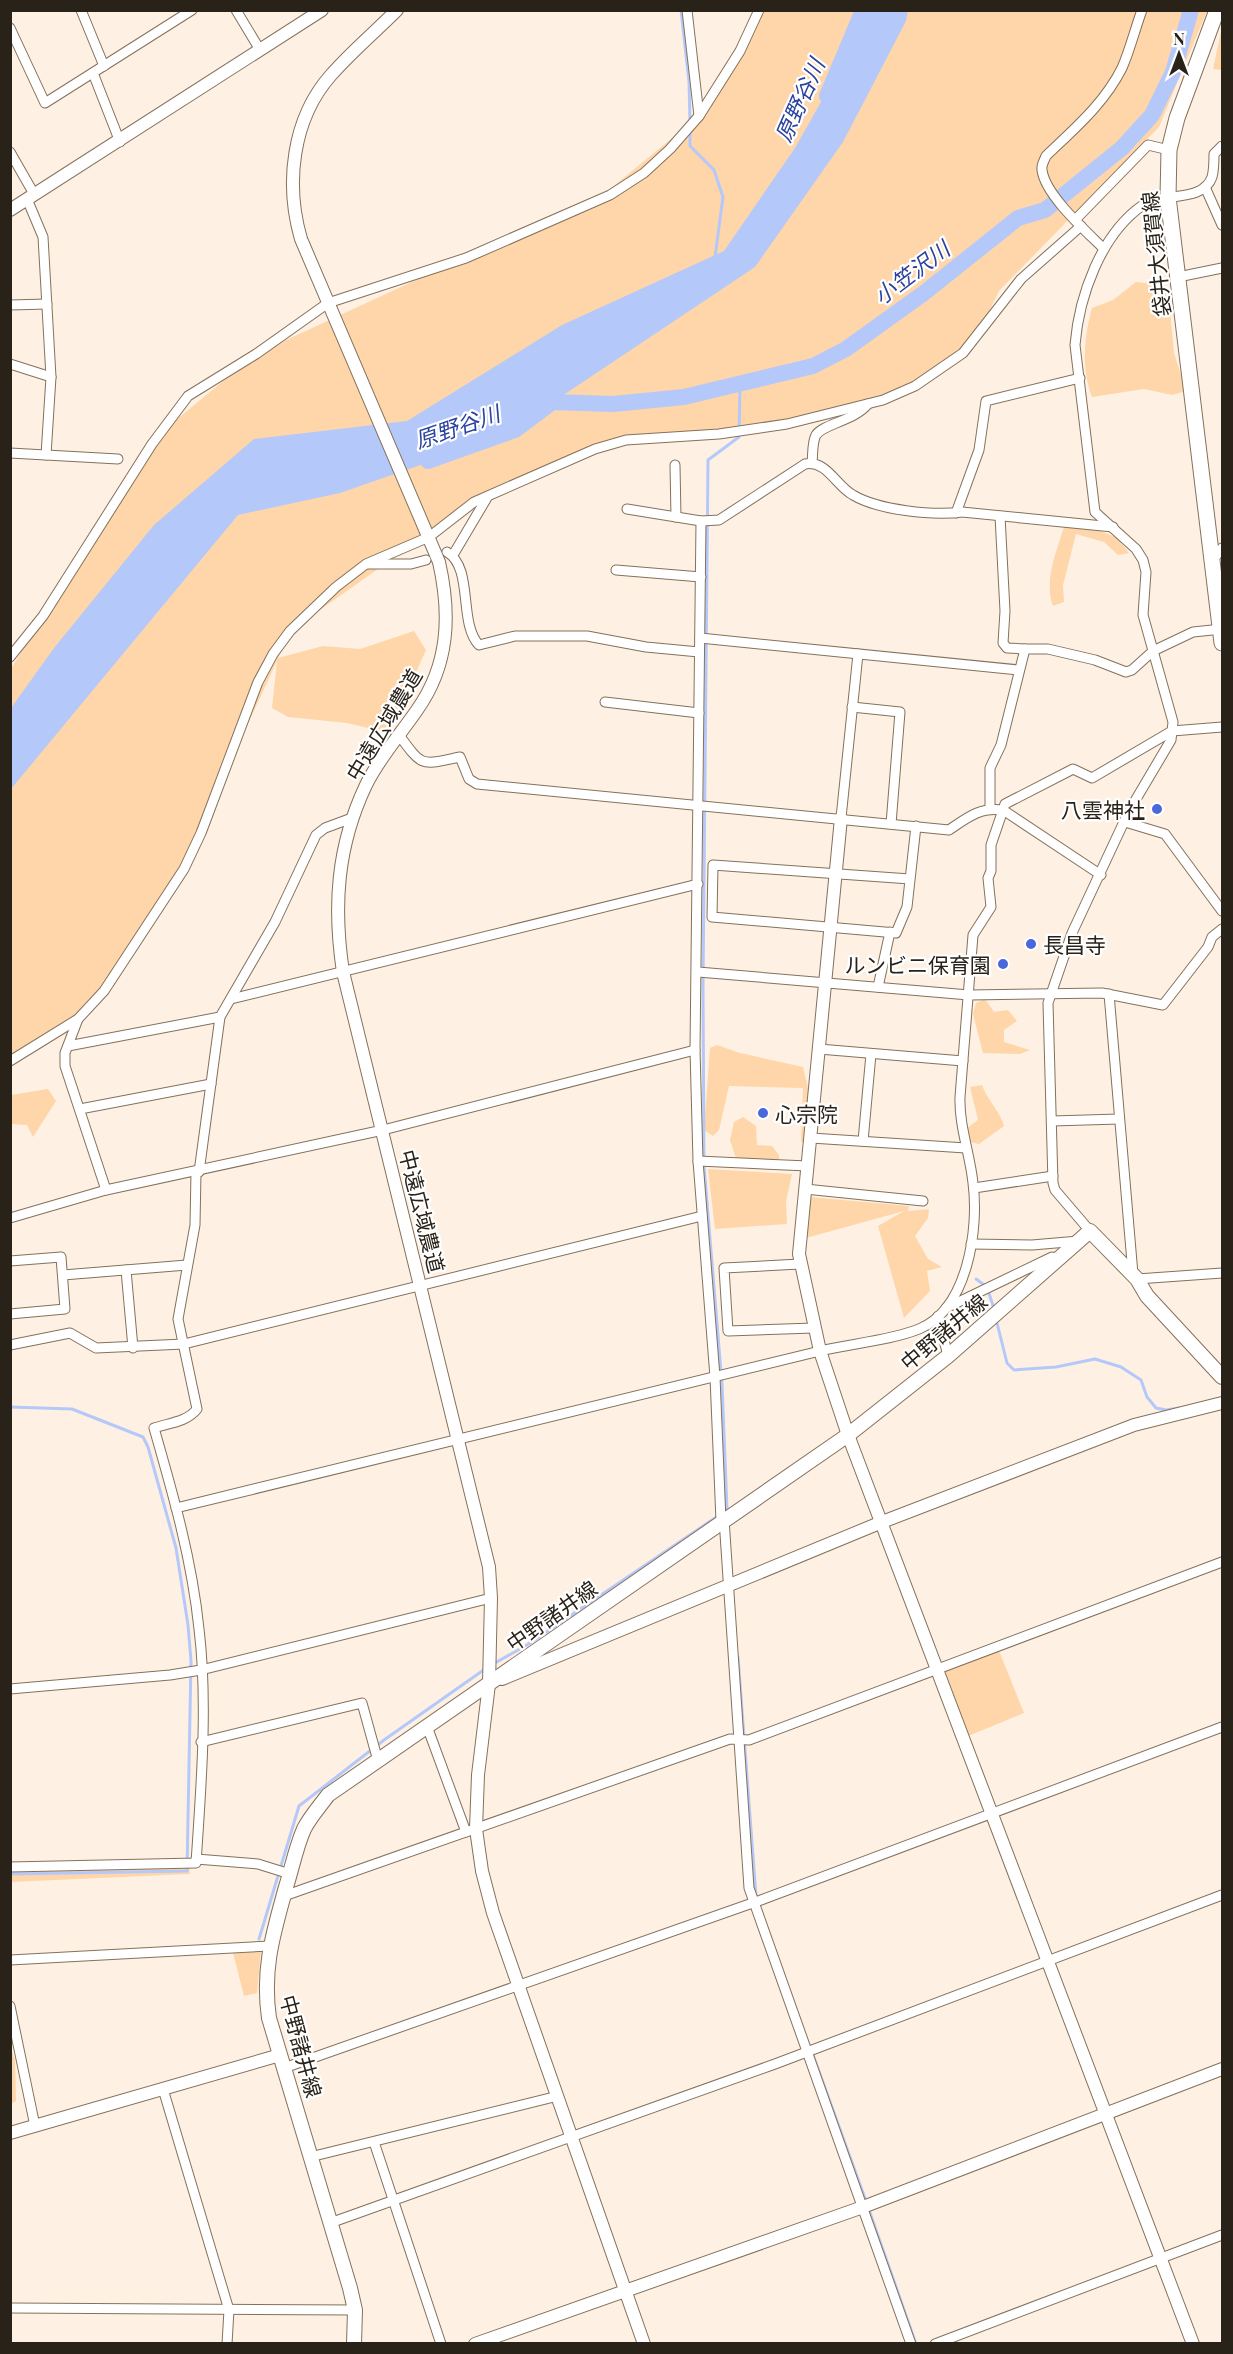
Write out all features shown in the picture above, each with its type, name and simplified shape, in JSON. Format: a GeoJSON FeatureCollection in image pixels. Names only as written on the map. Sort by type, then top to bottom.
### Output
{"type":"FeatureCollection","features":[{"type":"Feature","properties":{"kind":"main road","name":"袋井大須賀線"},"geometry":{"type":"LineString","coordinates":[[1217,10],[1177,118],[1169,150],[1168,197],[1218,554],[1222,634]]}},
{"type":"Feature","properties":{"kind":"main road"},"geometry":{"type":"LineString","coordinates":[[1085,1236],[1135,1276],[1147,1296],[1222,1377]]}},
{"type":"Feature","properties":{"kind":"main road","name":"中野諸井線"},"geometry":{"type":"LineString","coordinates":[[354,2343],[354,2310],[269,2018],[266,1996],[265,1974],[270,1946],[305,1828],[315,1812],[328,1795],[428,1729],[723,1520],[848,1435],[948,1356],[1085,1236]]}},
{"type":"Feature","properties":{"kind":"street"},"geometry":{"type":"LineString","coordinates":[[81,10],[104,66]]}},
{"type":"Feature","properties":{"kind":"street"},"geometry":{"type":"LineString","coordinates":[[10,28],[45,103],[192,10]]}},
{"type":"Feature","properties":{"kind":"street"},"geometry":{"type":"LineString","coordinates":[[236,10],[260,50]]}},
{"type":"Feature","properties":{"kind":"street"},"geometry":{"type":"LineString","coordinates":[[10,210],[120,142],[322,10]]}},
{"type":"Feature","properties":{"kind":"street","name":"中遠広域農道"},"geometry":{"type":"LineString","coordinates":[[397,10],[330,76],[308,111],[296,149],[293,177],[295,217],[331,308],[429,537],[443,580],[448,627],[439,669],[431,688],[378,763],[352,818],[338,889],[338,935],[344,972],[485,1543],[491,1598],[489,1684],[471,1831],[485,1887],[644,2343]]}},
{"type":"Feature","properties":{"kind":"street"},"geometry":{"type":"LineString","coordinates":[[687,10],[699,116]]}},
{"type":"Feature","properties":{"kind":"street"},"geometry":{"type":"LineString","coordinates":[[10,657],[43,616],[152,444],[188,396],[331,308],[466,258],[610,195],[644,173],[670,150],[699,116],[740,51],[759,10]]}},
{"type":"Feature","properties":{"kind":"street"},"geometry":{"type":"LineString","coordinates":[[1104,249],[1078,223],[1049,186],[1041,166],[1046,156],[1095,109],[1108,91],[1122,68],[1142,10]]}},
{"type":"Feature","properties":{"kind":"street"},"geometry":{"type":"LineString","coordinates":[[93,73],[120,142]]}},
{"type":"Feature","properties":{"kind":"street"},"geometry":{"type":"LineString","coordinates":[[10,1061],[78,1019],[104,991],[184,869],[201,833],[254,691],[273,654],[314,606],[366,564],[429,537],[474,502],[564,461],[626,440],[753,430],[868,404],[915,386],[963,353],[1021,279],[1078,223],[1148,145],[1169,150]]}},
{"type":"Feature","properties":{"kind":"street"},"geometry":{"type":"LineString","coordinates":[[971,1244],[1032,1245],[1085,1236],[1055,1190],[1048,1003],[1072,933],[1125,822],[1171,740],[1173,722],[1143,615],[1146,572],[1143,560],[1113,527],[1095,512],[1075,345],[1076,328],[1104,249],[1120,226],[1141,206],[1150,201],[1181,197],[1204,187],[1212,178],[1214,154],[1221,150]]}},
{"type":"Feature","properties":{"kind":"street"},"geometry":{"type":"LineString","coordinates":[[10,152],[31,197],[43,237],[51,377],[46,455]]}},
{"type":"Feature","properties":{"kind":"street"},"geometry":{"type":"LineString","coordinates":[[1204,187],[1222,225]]}},
{"type":"Feature","properties":{"kind":"street"},"geometry":{"type":"LineString","coordinates":[[1178,277],[1222,268]]}},
{"type":"Feature","properties":{"kind":"street"},"geometry":{"type":"LineString","coordinates":[[10,305],[47,304]]}},
{"type":"Feature","properties":{"kind":"street"},"geometry":{"type":"LineString","coordinates":[[10,364],[51,377]]}},
{"type":"Feature","properties":{"kind":"street"},"geometry":{"type":"LineString","coordinates":[[956,513],[979,450],[986,401],[1080,378]]}},
{"type":"Feature","properties":{"kind":"street"},"geometry":{"type":"LineString","coordinates":[[812,463],[815,437],[820,430],[861,413],[868,404]]}},
{"type":"Feature","properties":{"kind":"street"},"geometry":{"type":"LineString","coordinates":[[10,453],[118,459]]}},
{"type":"Feature","properties":{"kind":"street"},"geometry":{"type":"LineString","coordinates":[[627,509],[702,521],[719,520],[804,464],[812,463],[821,466],[851,494],[867,502],[941,514],[1000,516],[1113,527]]}},
{"type":"Feature","properties":{"kind":"street"},"geometry":{"type":"LineString","coordinates":[[675,465],[675,517]]}},
{"type":"Feature","properties":{"kind":"street"},"geometry":{"type":"LineString","coordinates":[[488,496],[450,553],[466,596],[470,630],[479,645],[515,636],[587,636],[646,647],[699,652]]}},
{"type":"Feature","properties":{"kind":"street"},"geometry":{"type":"LineString","coordinates":[[1000,516],[1005,611],[1003,643],[1006,648],[1048,649],[1095,660],[1126,672],[1132,670],[1153,651],[1193,632],[1222,634]]}},
{"type":"Feature","properties":{"kind":"street"},"geometry":{"type":"LineString","coordinates":[[702,521],[699,652],[698,972],[695,1050],[698,1161],[715,1377],[723,1520],[744,1740],[749,1888],[757,1902],[807,2053],[911,2343]]}},
{"type":"Feature","properties":{"kind":"street"},"geometry":{"type":"LineString","coordinates":[[366,564],[411,564],[426,560]]}},
{"type":"Feature","properties":{"kind":"street"},"geometry":{"type":"LineString","coordinates":[[616,570],[701,578]]}},
{"type":"Feature","properties":{"kind":"street"},"geometry":{"type":"LineString","coordinates":[[700,638],[1019,670]]}},
{"type":"Feature","properties":{"kind":"street"},"geometry":{"type":"LineString","coordinates":[[990,808],[990,768],[1001,745],[1025,649]]}},
{"type":"Feature","properties":{"kind":"street"},"geometry":{"type":"LineString","coordinates":[[858,654],[800,1230],[800,1264],[820,1351],[848,1435],[1104,2114],[1193,2343]]}},
{"type":"Feature","properties":{"kind":"street"},"geometry":{"type":"LineString","coordinates":[[605,702],[699,713]]}},
{"type":"Feature","properties":{"kind":"street"},"geometry":{"type":"LineString","coordinates":[[852,707],[900,712],[891,824]]}},
{"type":"Feature","properties":{"kind":"street"},"geometry":{"type":"LineString","coordinates":[[948,1356],[941,1313],[965,1275],[971,1244],[974,1188],[959,1113],[973,935],[991,907],[988,879],[991,871],[991,845],[1005,804],[1073,769],[1092,778],[1172,731],[1222,727]]}},
{"type":"Feature","properties":{"kind":"street"},"geometry":{"type":"LineString","coordinates":[[399,735],[417,759],[428,764],[460,757],[469,779],[477,784],[949,830],[975,812],[990,808],[1003,810],[1101,875]]}},
{"type":"Feature","properties":{"kind":"street"},"geometry":{"type":"LineString","coordinates":[[10,1867],[196,1863],[201,1742],[201,1670],[195,1597],[187,1550],[154,1428],[183,1419],[192,1415],[197,1409],[178,1319],[195,1225],[197,1172],[220,1017],[275,922],[316,835],[325,828],[352,818]]}},
{"type":"Feature","properties":{"kind":"street"},"geometry":{"type":"LineString","coordinates":[[1125,822],[1165,834],[1222,911]]}},
{"type":"Feature","properties":{"kind":"street"},"geometry":{"type":"LineString","coordinates":[[910,879],[713,865],[712,917],[896,933],[907,907],[916,826]]}},
{"type":"Feature","properties":{"kind":"street"},"geometry":{"type":"LineString","coordinates":[[231,999],[698,884]]}},
{"type":"Feature","properties":{"kind":"street"},"geometry":{"type":"LineString","coordinates":[[698,972],[969,995],[1052,992],[1109,994],[1163,1005],[1208,947],[1212,937],[1222,929]]}},
{"type":"Feature","properties":{"kind":"street"},"geometry":{"type":"LineString","coordinates":[[878,987],[890,932]]}},
{"type":"Feature","properties":{"kind":"street"},"geometry":{"type":"LineString","coordinates":[[1109,994],[1135,1276],[1222,1273]]}},
{"type":"Feature","properties":{"kind":"street"},"geometry":{"type":"LineString","coordinates":[[68,1046],[220,1017]]}},
{"type":"Feature","properties":{"kind":"street"},"geometry":{"type":"LineString","coordinates":[[78,1019],[68,1046],[65,1066],[106,1190]]}},
{"type":"Feature","properties":{"kind":"street"},"geometry":{"type":"LineString","coordinates":[[819,1049],[963,1061]]}},
{"type":"Feature","properties":{"kind":"street"},"geometry":{"type":"LineString","coordinates":[[10,1218],[106,1190],[383,1130],[695,1050]]}},
{"type":"Feature","properties":{"kind":"street"},"geometry":{"type":"LineString","coordinates":[[863,1141],[871,1054]]}},
{"type":"Feature","properties":{"kind":"street"},"geometry":{"type":"LineString","coordinates":[[80,1109],[211,1084]]}},
{"type":"Feature","properties":{"kind":"street"},"geometry":{"type":"LineString","coordinates":[[1052,1121],[1119,1119]]}},
{"type":"Feature","properties":{"kind":"street"},"geometry":{"type":"LineString","coordinates":[[811,1138],[966,1148]]}},
{"type":"Feature","properties":{"kind":"street"},"geometry":{"type":"LineString","coordinates":[[698,1161],[808,1166]]}},
{"type":"Feature","properties":{"kind":"street"},"geometry":{"type":"LineString","coordinates":[[974,1188],[1053,1176]]}},
{"type":"Feature","properties":{"kind":"street"},"geometry":{"type":"LineString","coordinates":[[805,1189],[923,1201]]}},
{"type":"Feature","properties":{"kind":"street"},"geometry":{"type":"LineString","coordinates":[[10,1345],[70,1334],[96,1348],[184,1344],[702,1216]]}},
{"type":"Feature","properties":{"kind":"street"},"geometry":{"type":"LineString","coordinates":[[10,1261],[61,1257],[65,1309],[10,1314]]}},
{"type":"Feature","properties":{"kind":"street"},"geometry":{"type":"LineString","coordinates":[[176,1508],[918,1329],[941,1313],[1052,1257],[1059,1259]]}},
{"type":"Feature","properties":{"kind":"street"},"geometry":{"type":"LineString","coordinates":[[800,1264],[724,1269],[728,1331],[814,1328]]}},
{"type":"Feature","properties":{"kind":"street"},"geometry":{"type":"LineString","coordinates":[[63,1275],[187,1265]]}},
{"type":"Feature","properties":{"kind":"street"},"geometry":{"type":"LineString","coordinates":[[126,1270],[134,1348]]}},
{"type":"Feature","properties":{"kind":"street"},"geometry":{"type":"LineString","coordinates":[[489,1684],[882,1522],[1134,1425],[1222,1403]]}},
{"type":"Feature","properties":{"kind":"street"},"geometry":{"type":"LineString","coordinates":[[284,1896],[730,1739],[744,1740],[1222,1562]]}},
{"type":"Feature","properties":{"kind":"street"},"geometry":{"type":"LineString","coordinates":[[10,1689],[170,1675],[201,1670],[491,1598]]}},
{"type":"Feature","properties":{"kind":"street"},"geometry":{"type":"LineString","coordinates":[[201,1742],[362,1703],[378,1761]]}},
{"type":"Feature","properties":{"kind":"street"},"geometry":{"type":"LineString","coordinates":[[10,2133],[163,2089],[282,2061],[518,1984],[757,1902],[1222,1727]]}},
{"type":"Feature","properties":{"kind":"street"},"geometry":{"type":"LineString","coordinates":[[428,1729],[471,1831]]}},
{"type":"Feature","properties":{"kind":"street"},"geometry":{"type":"LineString","coordinates":[[196,1859],[258,1864],[290,1874]]}},
{"type":"Feature","properties":{"kind":"street"},"geometry":{"type":"LineString","coordinates":[[330,2223],[807,2053],[1046,1960],[1222,1895]]}},
{"type":"Feature","properties":{"kind":"street"},"geometry":{"type":"LineString","coordinates":[[10,1960],[270,1946]]}},
{"type":"Feature","properties":{"kind":"street"},"geometry":{"type":"LineString","coordinates":[[10,2006],[35,2126]]}},
{"type":"Feature","properties":{"kind":"street"},"geometry":{"type":"LineString","coordinates":[[475,2343],[862,2207],[1222,2069]]}},
{"type":"Feature","properties":{"kind":"street"},"geometry":{"type":"LineString","coordinates":[[163,2089],[229,2310],[227,2343]]}},
{"type":"Feature","properties":{"kind":"street"},"geometry":{"type":"LineString","coordinates":[[310,2157],[558,2096]]}},
{"type":"Feature","properties":{"kind":"street"},"geometry":{"type":"LineString","coordinates":[[374,2142],[391,2200],[441,2343]]}},
{"type":"Feature","properties":{"kind":"street"},"geometry":{"type":"LineString","coordinates":[[935,2343],[1222,2235]]}},
{"type":"Feature","properties":{"kind":"street"},"geometry":{"type":"LineString","coordinates":[[10,2308],[354,2310]]}},
{"type":"Feature","properties":{"kind":"shaded area"},"geometry":{"type":"Polygon","coordinates":[[[755,11],[1207,11],[1159,127],[999,291],[980,330],[933,375],[868,404],[733,432],[659,436],[583,449],[486,493],[290,631],[278,658],[323,646],[360,649],[414,631],[426,650],[389,733],[347,723],[288,717],[272,708],[277,661],[214,797],[187,863],[149,926],[72,1023],[11,1058],[10,670],[159,434],[256,354],[457,261],[593,203],[699,116],[755,11]]]}},
{"type":"Feature","properties":{"kind":"shaded area"},"geometry":{"type":"Polygon","coordinates":[[[1222,27],[1222,70],[1213,69],[1222,27]]]}},
{"type":"Feature","properties":{"kind":"shaded area"},"geometry":{"type":"Polygon","coordinates":[[[1136,282],[1164,285],[1170,310],[1174,353],[1186,391],[1172,395],[1144,389],[1092,397],[1086,375],[1085,352],[1092,308],[1113,300],[1136,282]]]}},
{"type":"Feature","properties":{"kind":"shaded area"},"geometry":{"type":"Polygon","coordinates":[[[1081,524],[1116,537],[1129,553],[1118,555],[1104,542],[1076,534],[1063,585],[1064,602],[1053,606],[1050,576],[1064,527],[1081,524]]]}},
{"type":"Feature","properties":{"kind":"shaded area"},"geometry":{"type":"Polygon","coordinates":[[[985,999],[994,1012],[1008,1010],[1017,1021],[1004,1030],[1004,1042],[1030,1050],[1020,1054],[983,1053],[973,1014],[976,1003],[985,999]]]}},
{"type":"Feature","properties":{"kind":"shaded area"},"geometry":{"type":"Polygon","coordinates":[[[717,1045],[740,1053],[803,1067],[808,1088],[806,1142],[801,1142],[803,1088],[729,1086],[719,1130],[713,1136],[704,1130],[710,1048],[717,1045]]]}},
{"type":"Feature","properties":{"kind":"shaded area"},"geometry":{"type":"Polygon","coordinates":[[[982,1085],[1004,1126],[979,1144],[965,1141],[963,1131],[978,1120],[970,1087],[982,1085]]]}},
{"type":"Feature","properties":{"kind":"shaded area"},"geometry":{"type":"Polygon","coordinates":[[[48,1089],[56,1101],[33,1137],[27,1125],[11,1124],[11,1095],[48,1089]]]}},
{"type":"Feature","properties":{"kind":"shaded area"},"geometry":{"type":"Polygon","coordinates":[[[743,1117],[756,1126],[757,1145],[772,1146],[779,1155],[779,1165],[736,1158],[730,1140],[734,1122],[743,1117]]]}},
{"type":"Feature","properties":{"kind":"shaded area"},"geometry":{"type":"Polygon","coordinates":[[[708,1169],[792,1174],[786,1201],[787,1224],[715,1229],[708,1169]]]}},
{"type":"Feature","properties":{"kind":"shaded area"},"geometry":{"type":"Polygon","coordinates":[[[810,1197],[909,1206],[908,1211],[929,1209],[928,1218],[915,1236],[928,1259],[942,1267],[927,1271],[930,1291],[904,1318],[878,1226],[904,1211],[806,1238],[810,1197]]]}},
{"type":"Feature","properties":{"kind":"shaded area"},"geometry":{"type":"Polygon","coordinates":[[[999,1651],[1024,1713],[968,1736],[942,1672],[999,1651]]]}},
{"type":"Feature","properties":{"kind":"shaded area"},"geometry":{"type":"Polygon","coordinates":[[[189,1863],[190,1874],[11,1882],[10,1868],[189,1863]]]}},
{"type":"Feature","properties":{"kind":"shaded area"},"geometry":{"type":"Polygon","coordinates":[[[261,1951],[257,1993],[244,1996],[233,1953],[261,1951]]]}},
{"type":"Feature","properties":{"kind":"shaded area"},"geometry":{"type":"Polygon","coordinates":[[[10,2046],[15,2060],[16,2101],[11,2104],[10,2046]]]}},
{"type":"Feature","properties":{"kind":"water"},"geometry":{"type":"Polygon","coordinates":[[[862,11],[908,11],[906,21],[843,142],[755,267],[538,412],[472,447],[340,493],[238,515],[11,789],[11,708],[54,648],[154,525],[254,439],[407,421],[562,325],[724,251],[795,148],[849,52],[862,11]]]}},
{"type":"Feature","properties":{"kind":"waterway"},"geometry":{"type":"LineString","coordinates":[[681,10],[689,81],[690,122]]}},
{"type":"Feature","properties":{"kind":"waterway","name":"原野谷川"},"geometry":{"type":"LineString","coordinates":[[827,96],[863,10]]}},
{"type":"Feature","properties":{"kind":"waterway","name":"小笠沢川"},"geometry":{"type":"LineString","coordinates":[[551,402],[613,404],[684,397],[813,366],[846,349],[924,293],[1018,218],[1045,210],[1122,148],[1152,115],[1173,72],[1191,10]]}},
{"type":"Feature","properties":{"kind":"waterway"},"geometry":{"type":"LineString","coordinates":[[690,132],[690,146],[714,170],[723,197],[715,257]]}},
{"type":"Feature","properties":{"kind":"waterway"},"geometry":{"type":"LineString","coordinates":[[723,1512],[727,1509],[722,1384],[704,1166],[703,985],[708,460],[739,437],[740,385]]}},
{"type":"Feature","properties":{"kind":"waterway","name":"原野谷川"},"geometry":{"type":"LineString","coordinates":[[428,461],[515,430],[555,400]]}},
{"type":"Feature","properties":{"kind":"waterway"},"geometry":{"type":"LineString","coordinates":[[976,1279],[987,1287],[994,1309]]}},
{"type":"Feature","properties":{"kind":"waterway"},"geometry":{"type":"LineString","coordinates":[[996,1319],[1007,1363],[1014,1370],[1056,1367],[1095,1359],[1121,1367],[1141,1380],[1147,1397],[1156,1408],[1166,1410],[1179,1408]]}},
{"type":"Feature","properties":{"kind":"waterway"},"geometry":{"type":"LineString","coordinates":[[10,1407],[72,1409],[143,1437],[148,1447],[176,1548],[191,1661],[187,1871],[10,1874]]}},
{"type":"Feature","properties":{"kind":"waterway"},"geometry":{"type":"LineString","coordinates":[[493,1664],[527,1645],[718,1516]]}},
{"type":"Feature","properties":{"kind":"waterway"},"geometry":{"type":"LineString","coordinates":[[738,1657],[756,1896]]}},
{"type":"Feature","properties":{"kind":"waterway"},"geometry":{"type":"LineString","coordinates":[[259,1939],[299,1806],[384,1740],[485,1669]]}},
{"type":"Feature","properties":{"kind":"waterway"},"geometry":{"type":"LineString","coordinates":[[812,2052],[866,2201]]}},
{"type":"Feature","properties":{"kind":"waterway"},"geometry":{"type":"LineString","coordinates":[[868,2207],[916,2344]]}},
{"type":"Feature","properties":{"kind":"place","name":"八雲神社"},"geometry":{"type":"Point","coordinates":[1157,809]}},
{"type":"Feature","properties":{"kind":"place","name":"長昌寺"},"geometry":{"type":"Point","coordinates":[1031,944]}},
{"type":"Feature","properties":{"kind":"place","name":"ルンビニ保育園"},"geometry":{"type":"Point","coordinates":[1003,964]}},
{"type":"Feature","properties":{"kind":"place","name":"心宗院"},"geometry":{"type":"Point","coordinates":[763,1113]}}]}
